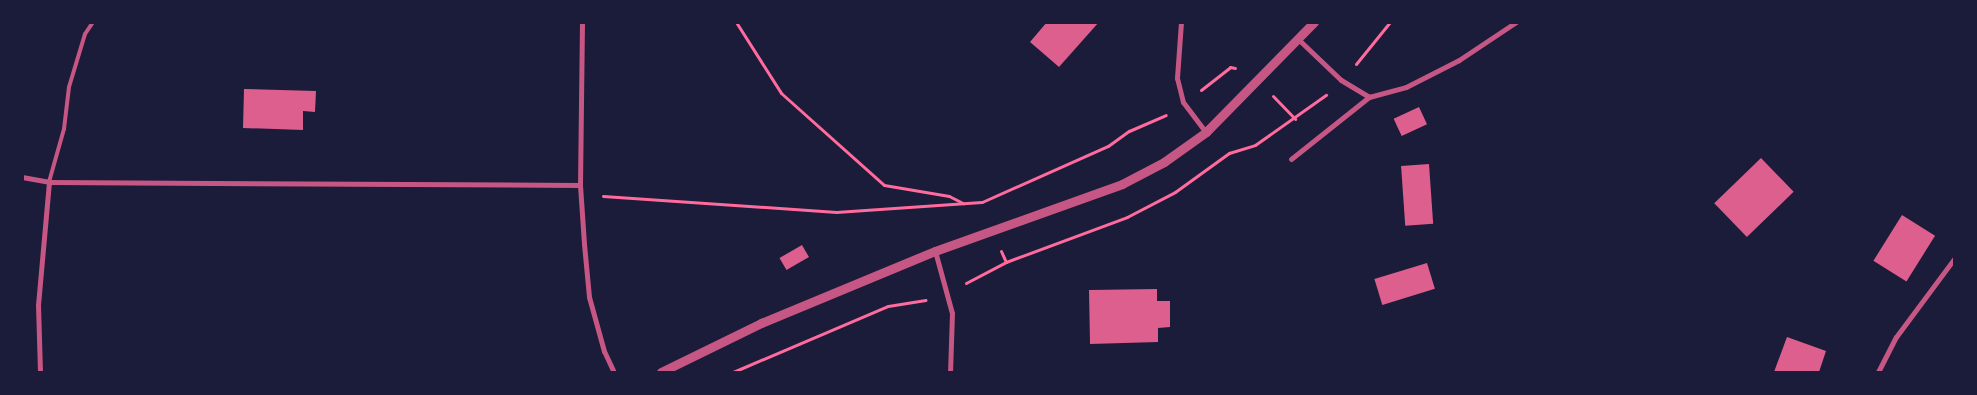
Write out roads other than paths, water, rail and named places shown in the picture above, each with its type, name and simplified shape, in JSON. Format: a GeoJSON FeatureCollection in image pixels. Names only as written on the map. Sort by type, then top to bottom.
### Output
{"type":"FeatureCollection","features":[{"type":"Feature","properties":{"kind":"street"},"geometry":{"type":"LineString","coordinates":[[582,22],[580,185],[589,297],[604,351],[614,372]]}},
{"type":"Feature","properties":{"kind":"street"},"geometry":{"type":"LineString","coordinates":[[1181,22],[1177,78],[1183,102],[1206,132]]}},
{"type":"Feature","properties":{"kind":"street"},"geometry":{"type":"LineString","coordinates":[[661,372],[761,323],[935,251],[1122,184],[1164,162],[1206,132],[1314,22]]}},
{"type":"Feature","properties":{"kind":"street"},"geometry":{"type":"LineString","coordinates":[[1291,159],[1369,97],[1406,87],[1459,60],[1516,22]]}},
{"type":"Feature","properties":{"kind":"street"},"geometry":{"type":"LineString","coordinates":[[1298,38],[1340,80],[1369,97]]}},
{"type":"Feature","properties":{"kind":"street"},"geometry":{"type":"LineString","coordinates":[[22,176],[49,182],[580,185]]}},
{"type":"Feature","properties":{"kind":"street"},"geometry":{"type":"LineString","coordinates":[[40,372],[38,305],[49,182]]}},
{"type":"Feature","properties":{"kind":"street"},"geometry":{"type":"LineString","coordinates":[[935,251],[952,313],[950,372]]}},
{"type":"Feature","properties":{"kind":"street"},"geometry":{"type":"LineString","coordinates":[[1878,372],[1896,337],[1954,259]]}},
{"type":"Feature","properties":{"kind":"lane"},"geometry":{"type":"LineString","coordinates":[[49,182],[64,129],[69,88],[85,34],[93,22]]}}]}
